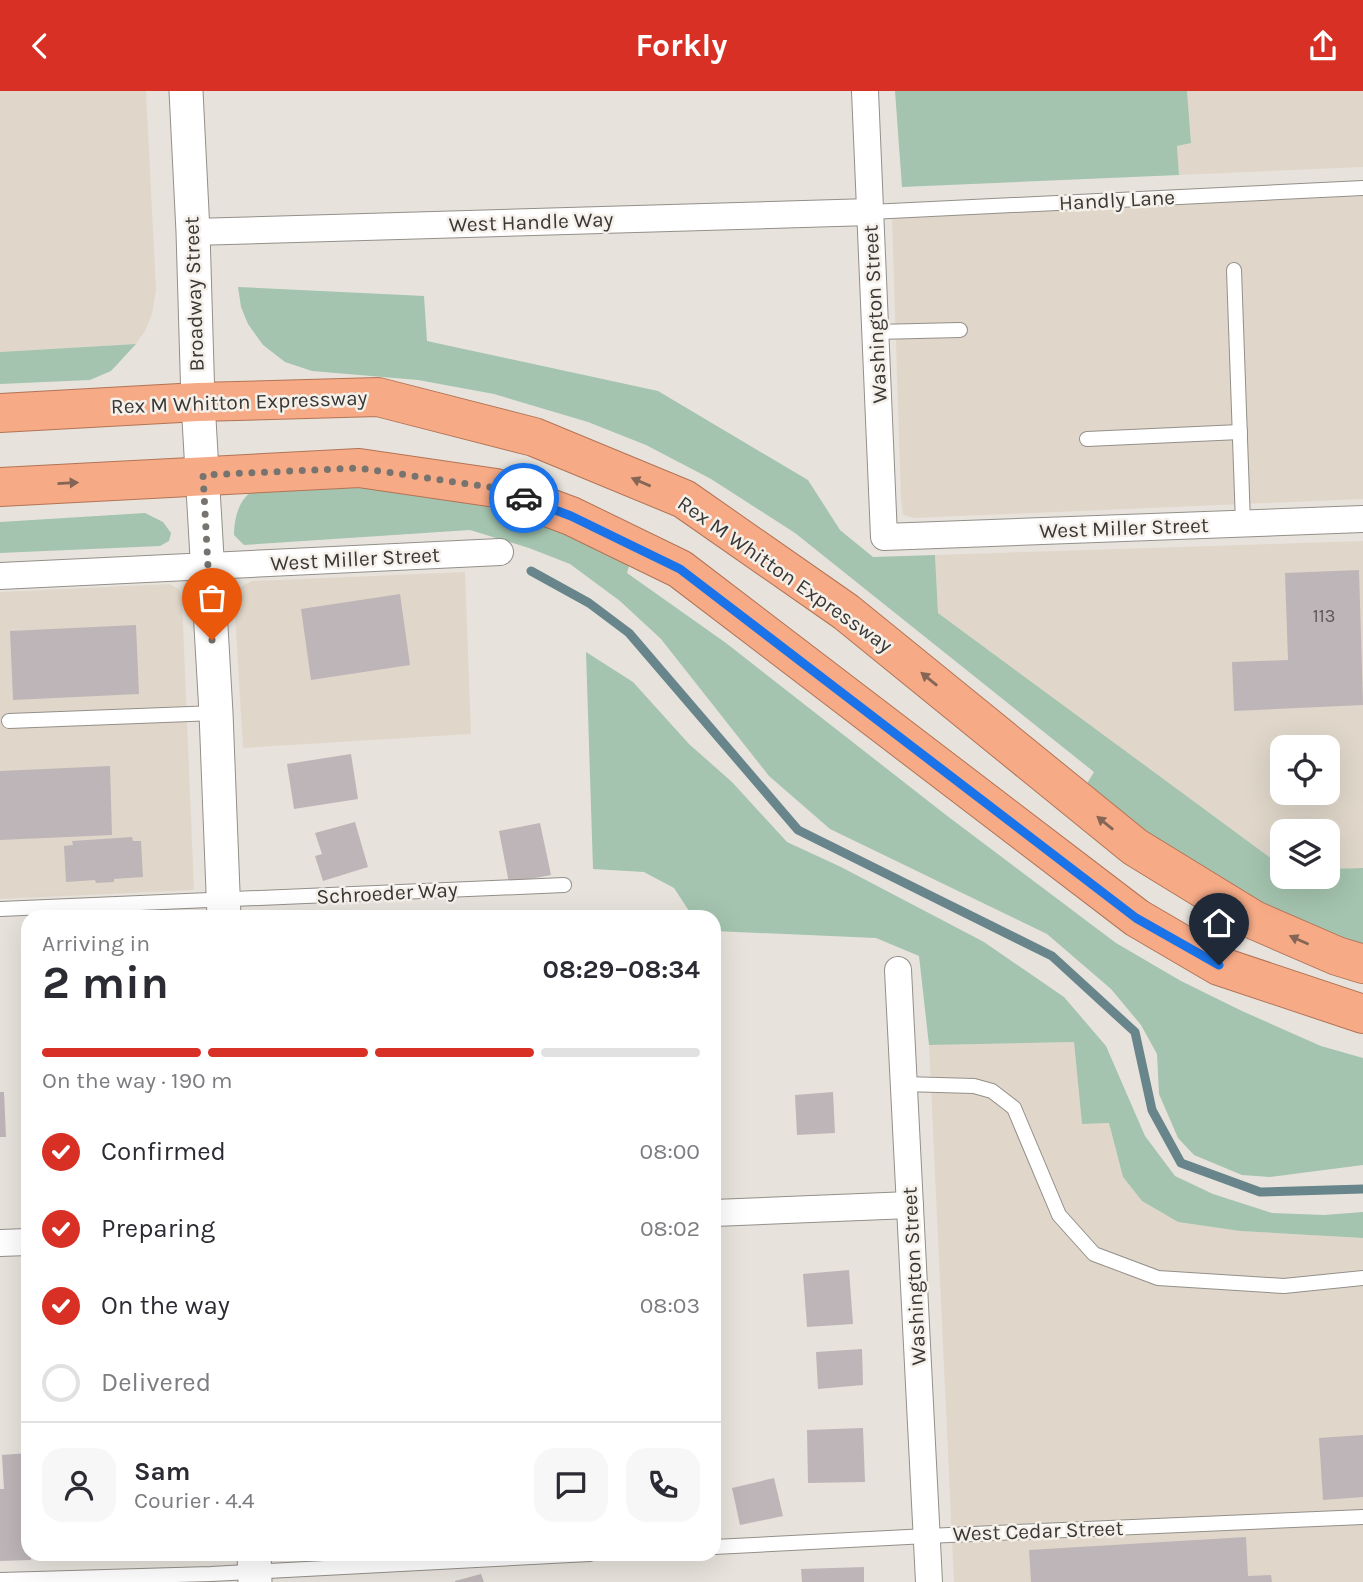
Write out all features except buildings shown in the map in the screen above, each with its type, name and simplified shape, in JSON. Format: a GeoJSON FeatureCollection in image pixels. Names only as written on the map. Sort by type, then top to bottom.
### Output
{"type":"FeatureCollection","features":[{"type":"Feature","properties":{"kind":"highway","name":"Rex M Whitton Expressway"},"geometry":{"type":"LineString","coordinates":[[0,413],[198,402],[378,397],[534,437],[684,499],[846,612],[1135,847],[1254,920],[1337,956],[1363,964]]}},
{"type":"Feature","properties":{"kind":"highway"},"geometry":{"type":"LineString","coordinates":[[0,487],[359,468],[496,488],[571,516],[680,569],[1136,918],[1219,965],[1363,1014]]}},
{"type":"Feature","properties":{"kind":"street","name":"Broadway Street"},"geometry":{"type":"LineString","coordinates":[[186,91],[223,909]]}},
{"type":"Feature","properties":{"kind":"street","name":"Washington Street"},"geometry":{"type":"LineString","coordinates":[[865,91],[884,537]]}},
{"type":"Feature","properties":{"kind":"street","name":"West Handle Way"},"geometry":{"type":"LineString","coordinates":[[192,232],[870,212]]}},
{"type":"Feature","properties":{"kind":"street","name":"West Miller Street"},"geometry":{"type":"LineString","coordinates":[[884,537],[1363,519]]}},
{"type":"Feature","properties":{"kind":"street","name":"West Miller Street"},"geometry":{"type":"LineString","coordinates":[[0,576],[500,552]]}},
{"type":"Feature","properties":{"kind":"street","name":"Washington Street"},"geometry":{"type":"LineString","coordinates":[[898,970],[929,1582]]}},
{"type":"Feature","properties":{"kind":"street"},"geometry":{"type":"LineString","coordinates":[[721,1213],[910,1205]]}},
{"type":"Feature","properties":{"kind":"street"},"geometry":{"type":"LineString","coordinates":[[0,1243],[21,1242]]}},
{"type":"Feature","properties":{"kind":"lane","name":"Handly Lane"},"geometry":{"type":"LineString","coordinates":[[870,212],[1363,188]]}},
{"type":"Feature","properties":{"kind":"lane"},"geometry":{"type":"LineString","coordinates":[[1234,271],[1243,523]]}},
{"type":"Feature","properties":{"kind":"lane"},"geometry":{"type":"LineString","coordinates":[[875,332],[960,330]]}},
{"type":"Feature","properties":{"kind":"lane"},"geometry":{"type":"LineString","coordinates":[[1087,439],[1240,432]]}},
{"type":"Feature","properties":{"kind":"lane"},"geometry":{"type":"LineString","coordinates":[[9,720],[216,713]]}},
{"type":"Feature","properties":{"kind":"lane","name":"Schroeder Way"},"geometry":{"type":"LineString","coordinates":[[0,909],[223,909],[564,885]]}},
{"type":"Feature","properties":{"kind":"lane"},"geometry":{"type":"LineString","coordinates":[[903,1084],[974,1086],[992,1091],[1014,1108],[1059,1215],[1094,1254],[1157,1278],[1284,1286],[1363,1278]]}},
{"type":"Feature","properties":{"kind":"lane","name":"West Cedar Street"},"geometry":{"type":"LineString","coordinates":[[721,1547],[1363,1517]]}},
{"type":"Feature","properties":{"kind":"lane"},"geometry":{"type":"LineString","coordinates":[[0,1580],[433,1561]]}},
{"type":"Feature","properties":{"kind":"shaded area"},"geometry":{"type":"Polygon","coordinates":[[[0,91],[146,91],[156,290],[152,314],[136,344],[0,352],[0,91]]]}},
{"type":"Feature","properties":{"kind":"shaded area"},"geometry":{"type":"Polygon","coordinates":[[[1187,91],[1363,91],[1363,167],[1179,175],[1177,146],[1191,142],[1187,91]]]}},
{"type":"Feature","properties":{"kind":"shaded area"},"geometry":{"type":"Polygon","coordinates":[[[1363,196],[1363,499],[914,518],[903,515],[892,218],[1363,196]]]}},
{"type":"Feature","properties":{"kind":"shaded area"},"geometry":{"type":"Polygon","coordinates":[[[1363,541],[1363,868],[1340,869],[1340,819],[1270,819],[1270,857],[938,613],[935,555],[1363,541]]]}},
{"type":"Feature","properties":{"kind":"shaded area"},"geometry":{"type":"Polygon","coordinates":[[[465,572],[471,734],[243,748],[234,599],[240,587],[252,581],[465,572]]]}},
{"type":"Feature","properties":{"kind":"shaded area"},"geometry":{"type":"Polygon","coordinates":[[[169,584],[179,589],[182,600],[194,890],[0,899],[0,592],[169,584]]]}},
{"type":"Feature","properties":{"kind":"shaded area"},"geometry":{"type":"Polygon","coordinates":[[[1074,1042],[1082,1124],[1109,1123],[1123,1177],[1142,1201],[1178,1222],[1240,1231],[1363,1238],[1363,1582],[954,1582],[929,1045],[1074,1042]]]}},
{"type":"Feature","properties":{"kind":"green space"},"geometry":{"type":"Polygon","coordinates":[[[895,91],[1187,91],[1191,143],[1177,146],[1179,175],[902,187],[895,91]]]}},
{"type":"Feature","properties":{"kind":"green space"},"geometry":{"type":"Polygon","coordinates":[[[238,287],[424,296],[427,341],[658,391],[808,480],[840,530],[873,557],[935,555],[938,613],[1270,857],[1270,889],[1340,889],[1340,869],[1363,868],[1363,950],[1277,912],[1142,830],[1086,785],[1094,772],[795,533],[711,479],[646,445],[588,422],[494,394],[418,380],[312,371],[285,362],[263,345],[248,324],[241,307],[238,287]]]}},
{"type":"Feature","properties":{"kind":"green space"},"geometry":{"type":"Polygon","coordinates":[[[136,344],[111,371],[90,380],[0,384],[0,352],[136,344]]]}},
{"type":"Feature","properties":{"kind":"green space"},"geometry":{"type":"Polygon","coordinates":[[[280,484],[378,487],[460,498],[588,541],[630,563],[627,573],[726,643],[946,815],[1116,943],[1181,981],[1242,1011],[1321,1046],[1363,1058],[1363,1165],[1270,1177],[1242,1175],[1194,1155],[1178,1138],[1159,1094],[1157,1054],[1141,1025],[1111,989],[1047,934],[830,829],[769,776],[661,639],[620,601],[570,564],[470,530],[244,545],[234,535],[236,515],[245,497],[256,489],[280,484]]]}},
{"type":"Feature","properties":{"kind":"green space"},"geometry":{"type":"Polygon","coordinates":[[[145,513],[163,522],[171,533],[169,541],[160,546],[0,553],[0,522],[145,513]]]}},
{"type":"Feature","properties":{"kind":"green space"},"geometry":{"type":"Polygon","coordinates":[[[586,652],[633,682],[689,744],[732,782],[787,842],[841,867],[984,942],[1064,997],[1106,1046],[1145,1136],[1175,1176],[1213,1194],[1272,1213],[1324,1215],[1363,1212],[1363,1238],[1240,1231],[1178,1222],[1142,1201],[1123,1177],[1109,1123],[1082,1124],[1074,1042],[929,1045],[919,956],[876,938],[721,931],[721,910],[688,910],[674,888],[644,872],[593,869],[586,652]]]}},
{"type":"Feature","properties":{"kind":"waterway"},"geometry":{"type":"LineString","coordinates":[[531,571],[589,603],[629,633],[798,830],[1052,956],[1135,1032],[1152,1110],[1181,1163],[1260,1192],[1363,1189]]}},
{"type":"Feature","properties":{"kind":"way so far"},"geometry":{"type":"LineString","coordinates":[[212,640],[203,475],[359,468],[496,488],[524,498]]}},
{"type":"Feature","properties":{"kind":"route"},"geometry":{"type":"LineString","coordinates":[[524,498],[571,516],[680,569],[1136,918],[1219,965]]}}]}
